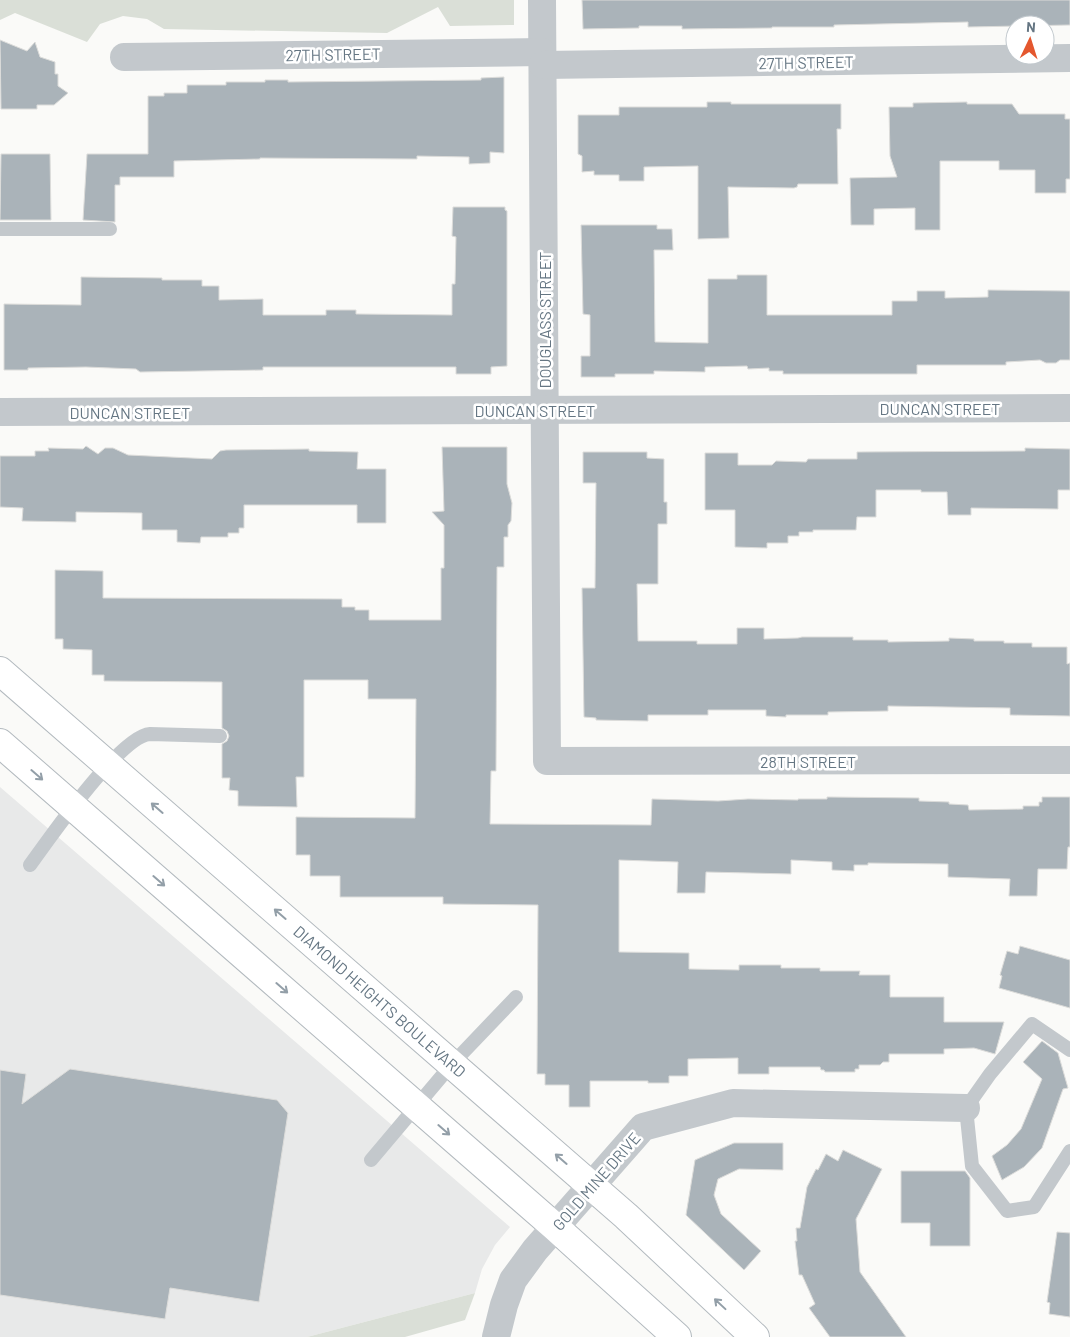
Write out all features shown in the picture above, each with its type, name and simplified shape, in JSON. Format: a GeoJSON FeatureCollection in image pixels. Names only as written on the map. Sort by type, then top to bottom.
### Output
{"type":"FeatureCollection","features":[{"type":"Feature","properties":{"kind":"main road","name":"DIAMOND HEIGHTS BOULEVARD"},"geometry":{"type":"LineString","coordinates":[[0,671],[664,1250],[755,1337]]}},
{"type":"Feature","properties":{"kind":"main road"},"geometry":{"type":"LineString","coordinates":[[0,743],[556,1227],[677,1337]]}},
{"type":"Feature","properties":{"kind":"street","name":"DOUGLASS STREET"},"geometry":{"type":"LineString","coordinates":[[542,0],[547,761]]}},
{"type":"Feature","properties":{"kind":"street","name":"27TH STREET"},"geometry":{"type":"LineString","coordinates":[[124,57],[542,59],[1070,58]]}},
{"type":"Feature","properties":{"kind":"street","name":"DUNCAN STREET"},"geometry":{"type":"LineString","coordinates":[[0,412],[1070,408]]}},
{"type":"Feature","properties":{"kind":"street","name":"28TH STREET"},"geometry":{"type":"LineString","coordinates":[[547,761],[1070,760]]}},
{"type":"Feature","properties":{"kind":"street","name":"GOLD MINE DRIVE"},"geometry":{"type":"LineString","coordinates":[[496,1337],[513,1280],[535,1250],[644,1127],[733,1103],[966,1108]]}},
{"type":"Feature","properties":{"kind":"lane"},"geometry":{"type":"LineString","coordinates":[[0,229],[110,229]]}},
{"type":"Feature","properties":{"kind":"lane"},"geometry":{"type":"LineString","coordinates":[[30,865],[73,806],[108,765],[135,739],[143,734],[220,736]]}},
{"type":"Feature","properties":{"kind":"lane"},"geometry":{"type":"LineString","coordinates":[[371,1160],[418,1107],[452,1064],[516,997]]}},
{"type":"Feature","properties":{"kind":"lane"},"geometry":{"type":"LineString","coordinates":[[1070,1050],[1032,1024],[990,1074],[966,1108],[972,1166],[1007,1211],[1034,1207],[1070,1151]]}},
{"type":"Feature","properties":{"kind":"shaded area"},"geometry":{"type":"Polygon","coordinates":[[[0,0],[514,0],[514,25],[450,26],[438,7],[387,33],[164,29],[147,19],[123,16],[100,24],[87,42],[15,13],[0,20],[0,0]]]}},
{"type":"Feature","properties":{"kind":"shaded area"},"geometry":{"type":"Polygon","coordinates":[[[0,787],[510,1227],[495,1245],[482,1269],[475,1293],[307,1337],[0,1337],[0,787]]]}},
{"type":"Feature","properties":{"kind":"shaded area"},"geometry":{"type":"Polygon","coordinates":[[[475,1293],[465,1320],[405,1337],[307,1337],[475,1293]]]}},
{"type":"Feature","properties":{"kind":"building"},"geometry":{"type":"Polygon","coordinates":[[[582,0],[1070,0],[1070,25],[1055,25],[1055,15],[1005,15],[1005,26],[968,27],[968,22],[834,25],[834,27],[682,29],[682,26],[639,26],[639,28],[583,29],[582,0]]]}},
{"type":"Feature","properties":{"kind":"building"},"geometry":{"type":"Polygon","coordinates":[[[0,40],[27,51],[35,42],[40,57],[55,62],[58,86],[68,93],[54,105],[37,105],[37,109],[1,109],[0,40]]]}},
{"type":"Feature","properties":{"kind":"building"},"geometry":{"type":"Polygon","coordinates":[[[504,77],[504,153],[490,152],[490,163],[469,164],[469,157],[417,156],[417,159],[260,158],[174,161],[174,177],[120,177],[120,185],[115,185],[115,222],[83,220],[87,154],[148,154],[148,96],[164,96],[164,93],[187,93],[187,85],[226,85],[226,82],[265,82],[265,80],[288,80],[288,82],[481,80],[481,78],[504,77]]]}},
{"type":"Feature","properties":{"kind":"building"},"geometry":{"type":"Polygon","coordinates":[[[707,102],[731,102],[731,104],[841,104],[841,129],[837,129],[838,184],[798,184],[794,188],[728,187],[729,238],[698,239],[698,166],[644,167],[644,181],[619,181],[619,175],[594,175],[594,171],[582,172],[582,156],[578,154],[578,115],[619,115],[619,107],[707,107],[707,102]]]}},
{"type":"Feature","properties":{"kind":"building"},"geometry":{"type":"Polygon","coordinates":[[[967,102],[967,104],[1012,104],[1019,114],[1065,114],[1065,119],[1070,119],[1070,179],[1066,179],[1066,193],[1035,193],[1035,170],[999,170],[999,161],[940,161],[940,230],[915,230],[915,208],[874,209],[874,225],[851,225],[850,178],[897,177],[890,156],[889,107],[913,107],[913,103],[967,102]]]}},
{"type":"Feature","properties":{"kind":"building"},"geometry":{"type":"Polygon","coordinates":[[[1,154],[50,154],[51,220],[0,220],[1,154]]]}},
{"type":"Feature","properties":{"kind":"building"},"geometry":{"type":"Polygon","coordinates":[[[453,207],[505,207],[507,211],[507,366],[491,367],[491,374],[456,374],[456,367],[263,367],[263,370],[140,372],[136,369],[86,367],[4,370],[4,304],[81,305],[81,277],[202,280],[202,286],[219,286],[219,300],[263,299],[263,315],[326,315],[326,310],[356,310],[356,314],[452,315],[452,284],[455,284],[456,237],[452,236],[453,207]]]}},
{"type":"Feature","properties":{"kind":"building"},"geometry":{"type":"Polygon","coordinates":[[[581,225],[657,225],[657,229],[672,229],[673,250],[654,250],[655,342],[708,343],[708,279],[737,279],[737,275],[767,275],[767,315],[892,315],[892,301],[917,301],[917,291],[945,291],[945,298],[988,297],[988,290],[1070,291],[1070,360],[1060,360],[1056,363],[1046,363],[1040,360],[1006,362],[1006,365],[917,365],[917,374],[783,374],[783,371],[769,371],[769,368],[748,369],[747,366],[705,367],[705,372],[654,371],[654,374],[615,374],[615,377],[581,377],[581,356],[590,356],[590,315],[583,314],[581,225]]]}},
{"type":"Feature","properties":{"kind":"building"},"geometry":{"type":"Polygon","coordinates":[[[86,446],[98,454],[105,448],[113,448],[128,455],[212,459],[220,451],[226,450],[309,449],[309,451],[358,452],[357,469],[386,469],[386,523],[357,523],[357,505],[244,505],[244,528],[239,528],[239,533],[228,533],[228,537],[201,537],[200,543],[177,542],[177,530],[142,530],[142,513],[76,512],[76,522],[22,521],[23,508],[0,507],[0,456],[35,456],[35,451],[49,451],[48,448],[83,449],[86,446]]]}},
{"type":"Feature","properties":{"kind":"building"},"geometry":{"type":"Polygon","coordinates":[[[442,447],[507,447],[507,484],[512,503],[508,537],[504,537],[504,567],[497,567],[496,771],[491,771],[490,824],[651,825],[652,799],[718,801],[827,799],[827,797],[919,798],[919,801],[968,805],[969,810],[1023,809],[1023,806],[1039,806],[1039,802],[1042,802],[1042,797],[1070,797],[1070,847],[1068,847],[1067,869],[1038,869],[1037,896],[1009,896],[1010,879],[948,877],[948,864],[868,863],[868,865],[854,865],[854,871],[832,870],[832,862],[791,860],[791,874],[706,872],[705,893],[677,893],[678,862],[619,860],[619,952],[689,953],[689,969],[739,970],[739,965],[781,965],[781,968],[820,968],[820,971],[860,971],[859,975],[890,975],[890,997],[944,997],[944,1022],[1004,1022],[995,1054],[974,1048],[944,1049],[944,1054],[889,1054],[889,1062],[883,1062],[880,1065],[859,1065],[859,1069],[855,1069],[855,1072],[825,1072],[820,1067],[769,1067],[769,1074],[738,1074],[738,1058],[688,1059],[688,1076],[669,1076],[669,1083],[590,1081],[590,1107],[569,1107],[569,1085],[545,1085],[545,1074],[537,1074],[538,905],[443,904],[443,897],[340,897],[340,876],[310,876],[310,855],[296,855],[296,817],[415,818],[416,699],[368,699],[368,680],[304,680],[304,777],[296,777],[297,807],[238,806],[238,791],[229,790],[230,778],[222,778],[222,744],[227,741],[229,736],[227,731],[222,728],[222,682],[104,681],[104,675],[92,675],[92,650],[63,649],[63,639],[55,639],[55,570],[103,571],[103,598],[342,599],[342,607],[355,607],[355,610],[369,610],[369,620],[441,620],[441,568],[444,568],[444,525],[432,512],[444,511],[442,447]]]}},
{"type":"Feature","properties":{"kind":"building"},"geometry":{"type":"Polygon","coordinates":[[[1025,448],[1070,449],[1070,490],[1058,490],[1058,509],[971,508],[971,515],[948,515],[947,492],[876,490],[876,517],[857,517],[856,530],[813,530],[813,532],[799,532],[799,536],[788,536],[788,543],[767,543],[767,548],[735,547],[735,510],[705,510],[705,453],[738,453],[738,465],[772,465],[776,461],[806,462],[808,459],[857,459],[857,452],[1025,451],[1025,448]]]}},
{"type":"Feature","properties":{"kind":"building"},"geometry":{"type":"Polygon","coordinates":[[[583,452],[647,452],[647,458],[664,459],[664,502],[667,502],[667,524],[658,524],[658,584],[637,584],[638,641],[697,641],[697,644],[737,644],[737,628],[764,628],[764,639],[853,637],[853,640],[888,640],[888,642],[949,641],[949,638],[974,639],[974,641],[1004,641],[1004,643],[1032,643],[1032,647],[1067,647],[1067,664],[1070,663],[1070,716],[1010,715],[1010,708],[888,706],[888,711],[828,712],[828,715],[786,715],[786,717],[766,716],[766,710],[708,710],[708,715],[648,715],[648,721],[596,720],[596,718],[584,717],[582,588],[595,588],[596,483],[583,483],[583,452]]]}},
{"type":"Feature","properties":{"kind":"building"},"geometry":{"type":"Polygon","coordinates":[[[1020,946],[1070,960],[1070,1008],[999,988],[1002,976],[1000,975],[1007,951],[1018,954],[1020,946]]]}},
{"type":"Feature","properties":{"kind":"building"},"geometry":{"type":"Polygon","coordinates":[[[1042,1041],[1058,1053],[1068,1088],[1063,1089],[1042,1148],[1024,1167],[1002,1180],[992,1156],[1007,1145],[1021,1129],[1042,1079],[1023,1062],[1042,1041]]]}},
{"type":"Feature","properties":{"kind":"building"},"geometry":{"type":"Polygon","coordinates":[[[70,1069],[277,1100],[288,1113],[259,1302],[170,1288],[165,1319],[0,1295],[0,1070],[26,1074],[22,1104],[70,1069]]]}},
{"type":"Feature","properties":{"kind":"building"},"geometry":{"type":"Polygon","coordinates":[[[734,1143],[783,1143],[783,1170],[739,1169],[718,1179],[714,1195],[721,1214],[761,1251],[744,1270],[686,1215],[695,1160],[734,1143]]]}},
{"type":"Feature","properties":{"kind":"building"},"geometry":{"type":"Polygon","coordinates":[[[843,1150],[882,1169],[856,1219],[860,1272],[906,1337],[830,1337],[809,1308],[815,1304],[802,1275],[799,1275],[795,1241],[797,1241],[796,1228],[800,1228],[807,1187],[816,1169],[818,1170],[826,1154],[838,1161],[843,1150]]]}},
{"type":"Feature","properties":{"kind":"building"},"geometry":{"type":"Polygon","coordinates":[[[901,1171],[965,1171],[970,1178],[970,1246],[930,1246],[930,1223],[901,1223],[901,1171]]]}},
{"type":"Feature","properties":{"kind":"building"},"geometry":{"type":"Polygon","coordinates":[[[1057,1232],[1070,1233],[1070,1317],[1049,1314],[1050,1303],[1047,1302],[1057,1232]]]}}]}
